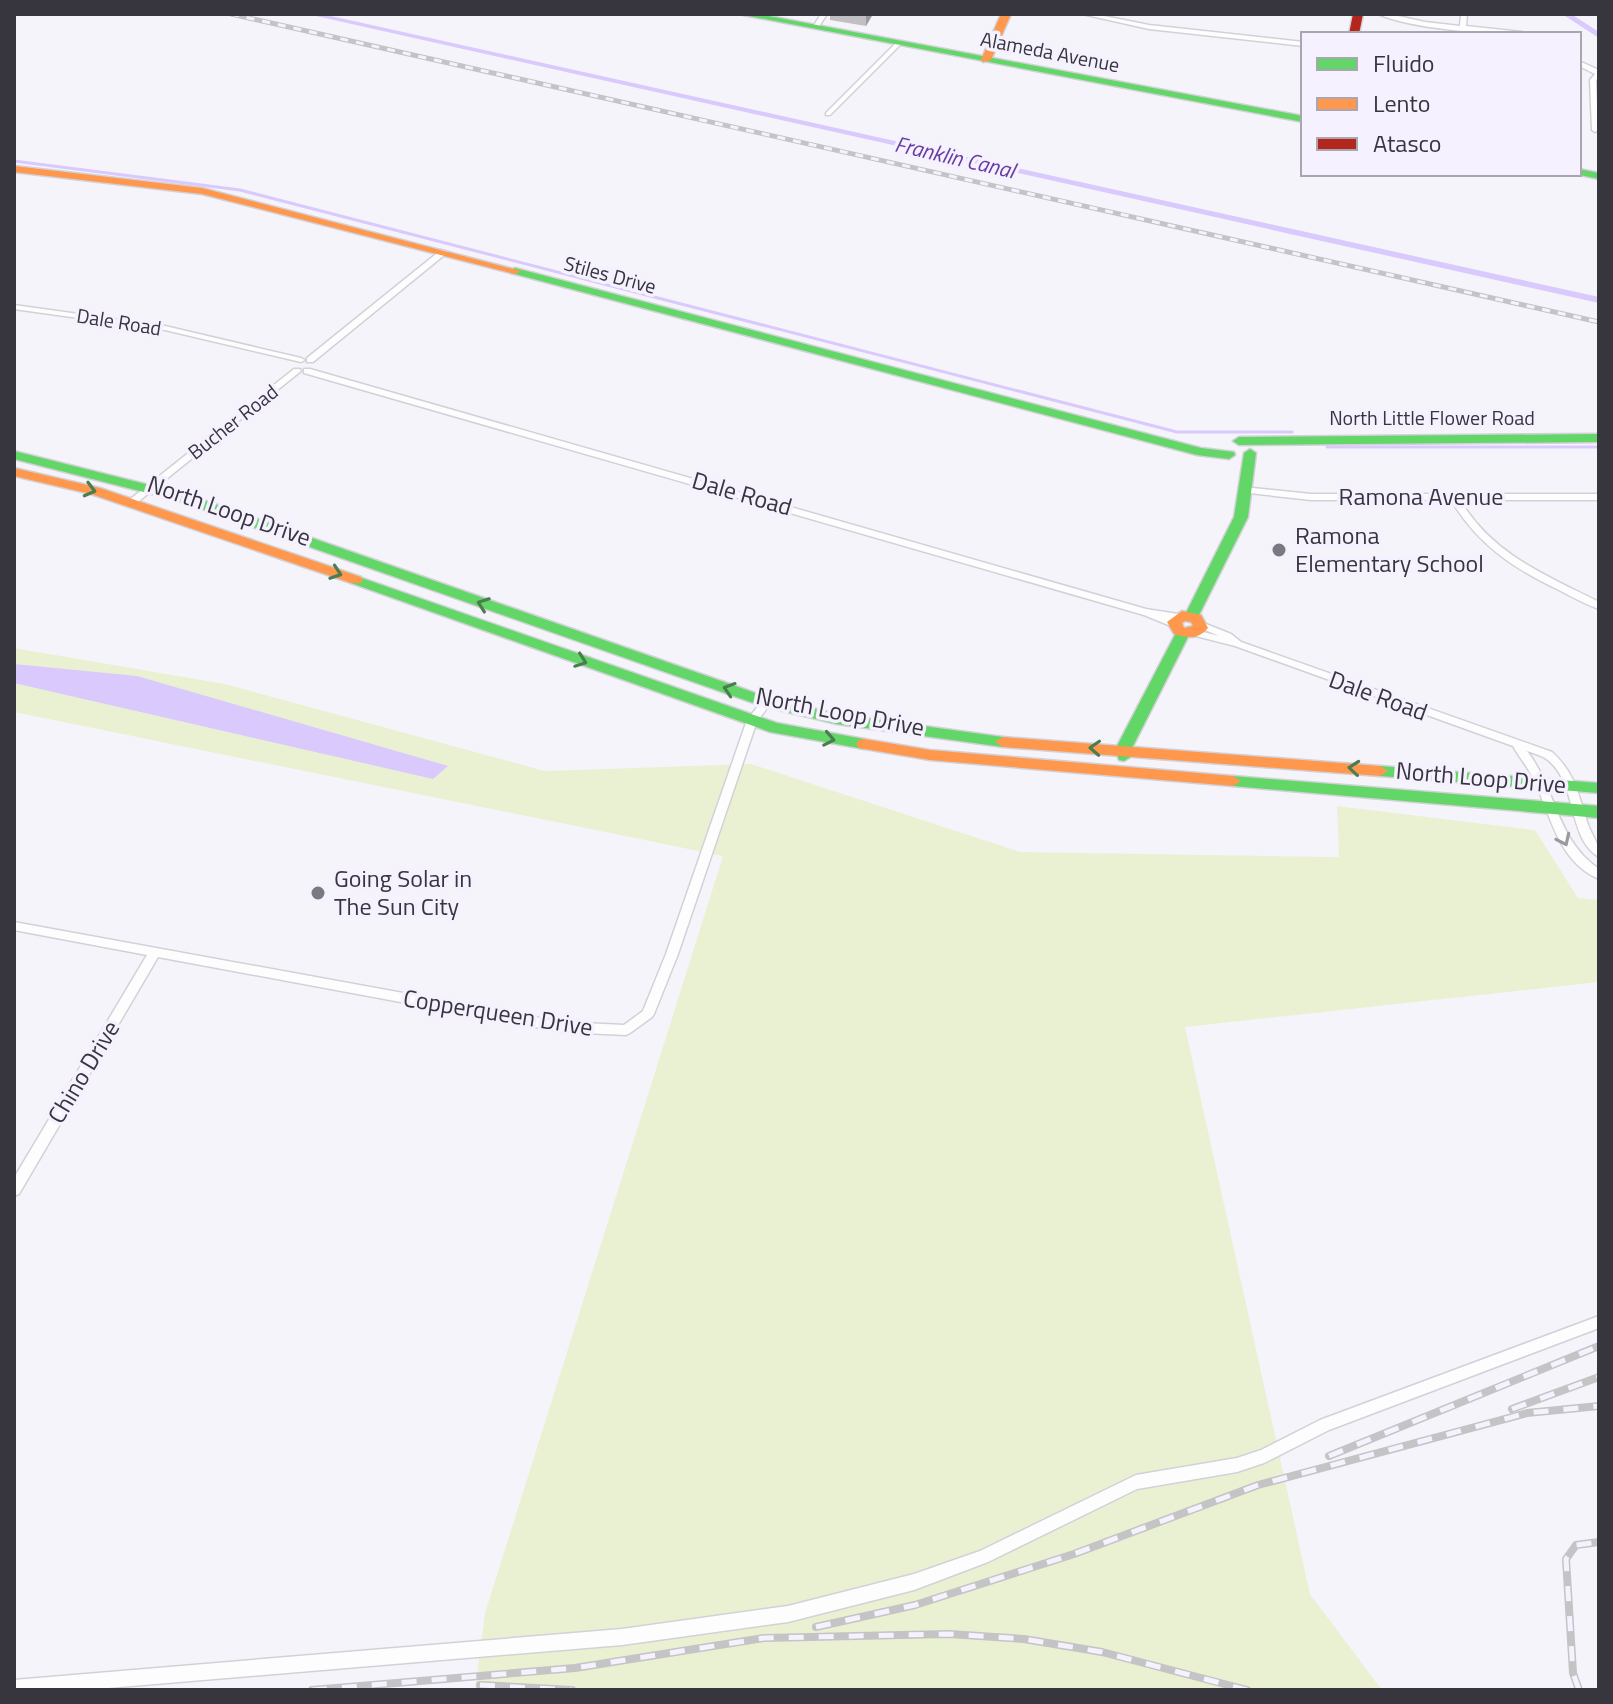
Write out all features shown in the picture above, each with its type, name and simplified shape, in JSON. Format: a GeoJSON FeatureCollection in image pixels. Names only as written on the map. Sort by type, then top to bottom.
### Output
{"type":"FeatureCollection","features":[{"type":"Feature","properties":{"kind":"main road","name":"Alameda Avenue"},"geometry":{"type":"LineString","coordinates":[[743,14],[820,20],[899,43],[1301,119]]}},
{"type":"Feature","properties":{"kind":"main road"},"geometry":{"type":"LineString","coordinates":[[986,60],[1006,14]]}},
{"type":"Feature","properties":{"kind":"main road","name":"Stiles Drive"},"geometry":{"type":"LineString","coordinates":[[14,169],[202,191],[1212,454],[1239,453]]}},
{"type":"Feature","properties":{"kind":"main road","name":"North Little Flower Road"},"geometry":{"type":"LineString","coordinates":[[1239,453],[1265,440],[1599,438]]}},
{"type":"Feature","properties":{"kind":"main road"},"geometry":{"type":"LineString","coordinates":[[1126,772],[1123,750],[1241,517],[1243,490],[1239,453]]}},
{"type":"Feature","properties":{"kind":"main road","name":"North Loop Drive"},"geometry":{"type":"LineString","coordinates":[[14,455],[150,488],[767,702],[893,729],[1006,742],[1599,788]]}},
{"type":"Feature","properties":{"kind":"main road","name":"North Loop Drive"},"geometry":{"type":"LineString","coordinates":[[14,472],[131,503],[752,720],[818,737],[930,755],[1599,812]]}},
{"type":"Feature","properties":{"kind":"main road"},"geometry":{"type":"LineString","coordinates":[[423,604],[439,588]]}},
{"type":"Feature","properties":{"kind":"street"},"geometry":{"type":"LineString","coordinates":[[1085,14],[1149,27],[1301,44]]}},
{"type":"Feature","properties":{"kind":"street"},"geometry":{"type":"LineString","coordinates":[[1381,14],[1502,32]]}},
{"type":"Feature","properties":{"kind":"street"},"geometry":{"type":"LineString","coordinates":[[1463,28],[1464,14]]}},
{"type":"Feature","properties":{"kind":"street"},"geometry":{"type":"LineString","coordinates":[[828,114],[899,43]]}},
{"type":"Feature","properties":{"kind":"street"},"geometry":{"type":"LineString","coordinates":[[1581,64],[1599,73],[1593,80],[1595,130]]}},
{"type":"Feature","properties":{"kind":"street","name":"Bucher Road"},"geometry":{"type":"LineString","coordinates":[[131,503],[444,252]]}},
{"type":"Feature","properties":{"kind":"street","name":"Dale Road"},"geometry":{"type":"LineString","coordinates":[[14,307],[165,328],[270,355],[1145,612],[1152,618],[1187,625],[1518,746],[1536,749],[1558,762],[1573,786],[1588,838],[1599,853]]}},
{"type":"Feature","properties":{"kind":"street","name":"Ramona Avenue"},"geometry":{"type":"LineString","coordinates":[[1243,490],[1311,497],[1599,497]]}},
{"type":"Feature","properties":{"kind":"street"},"geometry":{"type":"LineString","coordinates":[[1454,497],[1471,527],[1498,552],[1599,606]]}},
{"type":"Feature","properties":{"kind":"street","name":"Copperqueen Drive"},"geometry":{"type":"LineString","coordinates":[[14,926],[562,1027],[626,1030],[648,1014],[672,954],[752,720],[767,702]]}},
{"type":"Feature","properties":{"kind":"street"},"geometry":{"type":"LineString","coordinates":[[1518,746],[1531,759],[1569,852],[1599,875]]}},
{"type":"Feature","properties":{"kind":"street","name":"Chino Drive"},"geometry":{"type":"LineString","coordinates":[[14,1190],[154,954]]}},
{"type":"Feature","properties":{"kind":"street"},"geometry":{"type":"LineString","coordinates":[[14,1688],[622,1637],[788,1614],[914,1582],[969,1562],[1136,1482],[1237,1465],[1264,1456],[1325,1425],[1599,1322]]}},
{"type":"Feature","properties":{"kind":"green space"},"geometry":{"type":"Polygon","coordinates":[[[14,648],[225,684],[545,771],[751,764],[1020,852],[1339,857],[1337,806],[1535,830],[1578,898],[1599,900],[1599,982],[1185,1027],[1310,1594],[1382,1690],[475,1690],[485,1613],[723,856],[14,712],[14,648]]]}},
{"type":"Feature","properties":{"kind":"shaded area"},"geometry":{"type":"Polygon","coordinates":[[[14,664],[137,676],[448,766],[433,779],[14,683],[14,664]]]}},
{"type":"Feature","properties":{"kind":"waterway","name":"Franklin Canal"},"geometry":{"type":"LineString","coordinates":[[311,14],[1599,300]]}},
{"type":"Feature","properties":{"kind":"waterway"},"geometry":{"type":"LineString","coordinates":[[1566,14],[1599,36]]}},
{"type":"Feature","properties":{"kind":"waterway"},"geometry":{"type":"LineString","coordinates":[[14,161],[240,190],[1177,432],[1292,432]]}},
{"type":"Feature","properties":{"kind":"waterway"},"geometry":{"type":"LineString","coordinates":[[1327,447],[1599,447]]}},
{"type":"Feature","properties":{"kind":"railway"},"geometry":{"type":"LineString","coordinates":[[231,14],[1599,322]]}},
{"type":"Feature","properties":{"kind":"railway"},"geometry":{"type":"LineString","coordinates":[[1329,1456],[1599,1346]]}},
{"type":"Feature","properties":{"kind":"railway"},"geometry":{"type":"LineString","coordinates":[[1512,1409],[1599,1377]]}},
{"type":"Feature","properties":{"kind":"railway"},"geometry":{"type":"LineString","coordinates":[[816,1627],[915,1605],[1074,1554],[1258,1485],[1527,1413],[1599,1406]]}},
{"type":"Feature","properties":{"kind":"railway"},"geometry":{"type":"LineString","coordinates":[[1579,1690],[1573,1673],[1566,1559],[1576,1545],[1599,1542]]}},
{"type":"Feature","properties":{"kind":"railway"},"geometry":{"type":"LineString","coordinates":[[312,1690],[575,1668],[764,1638],[949,1634],[1024,1639],[1102,1652],[1247,1690]]}},
{"type":"Feature","properties":{"kind":"railway"},"geometry":{"type":"LineString","coordinates":[[480,1685],[572,1690]]}},
{"type":"Feature","properties":{"kind":"traffic: fast"},"geometry":{"type":"LineString","coordinates":[[743,14],[1301,119]]}},
{"type":"Feature","properties":{"kind":"traffic: fast"},"geometry":{"type":"LineString","coordinates":[[1581,172],[1599,176]]}},
{"type":"Feature","properties":{"kind":"traffic: fast"},"geometry":{"type":"LineString","coordinates":[[515,271],[1201,452],[1229,455]]}},
{"type":"Feature","properties":{"kind":"traffic: fast"},"geometry":{"type":"LineString","coordinates":[[1239,441],[1599,438]]}},
{"type":"Feature","properties":{"kind":"traffic: fast"},"geometry":{"type":"LineString","coordinates":[[1191,617],[1241,517],[1250,453]]}},
{"type":"Feature","properties":{"kind":"traffic: fast"},"geometry":{"type":"LineString","coordinates":[[14,455],[184,498],[767,702],[837,719],[1003,742]]}},
{"type":"Feature","properties":{"kind":"traffic: fast"},"geometry":{"type":"LineString","coordinates":[[356,580],[775,728],[864,744]]}},
{"type":"Feature","properties":{"kind":"traffic: fast"},"geometry":{"type":"LineString","coordinates":[[1124,756],[1123,750],[1183,633]]}},
{"type":"Feature","properties":{"kind":"traffic: fast"},"geometry":{"type":"LineString","coordinates":[[1380,771],[1599,788]]}},
{"type":"Feature","properties":{"kind":"traffic: fast"},"geometry":{"type":"LineString","coordinates":[[1233,781],[1599,812]]}},
{"type":"Feature","properties":{"kind":"traffic: slow"},"geometry":{"type":"LineString","coordinates":[[986,60],[1006,14]]}},
{"type":"Feature","properties":{"kind":"traffic: slow"},"geometry":{"type":"LineString","coordinates":[[14,169],[202,191],[515,271]]}},
{"type":"Feature","properties":{"kind":"traffic: slow"},"geometry":{"type":"LineString","coordinates":[[14,472],[95,491],[356,580]]}},
{"type":"Feature","properties":{"kind":"traffic: slow"},"geometry":{"type":"LineString","coordinates":[[1182,616],[1196,618],[1201,628],[1190,634],[1179,631],[1174,622],[1182,616]]}},
{"type":"Feature","properties":{"kind":"traffic: slow"},"geometry":{"type":"LineString","coordinates":[[1003,742],[1380,771]]}},
{"type":"Feature","properties":{"kind":"traffic: slow"},"geometry":{"type":"LineString","coordinates":[[864,744],[930,755],[1233,781]]}},
{"type":"Feature","properties":{"kind":"traffic: jam"},"geometry":{"type":"LineString","coordinates":[[1354,32],[1358,14]]}},
{"type":"Feature","properties":{"kind":"place","name":"Ramona Elementary School"},"geometry":{"type":"Point","coordinates":[1279,550]}},
{"type":"Feature","properties":{"kind":"place","name":"Going Solar in The Sun City"},"geometry":{"type":"Point","coordinates":[318,893]}}]}
